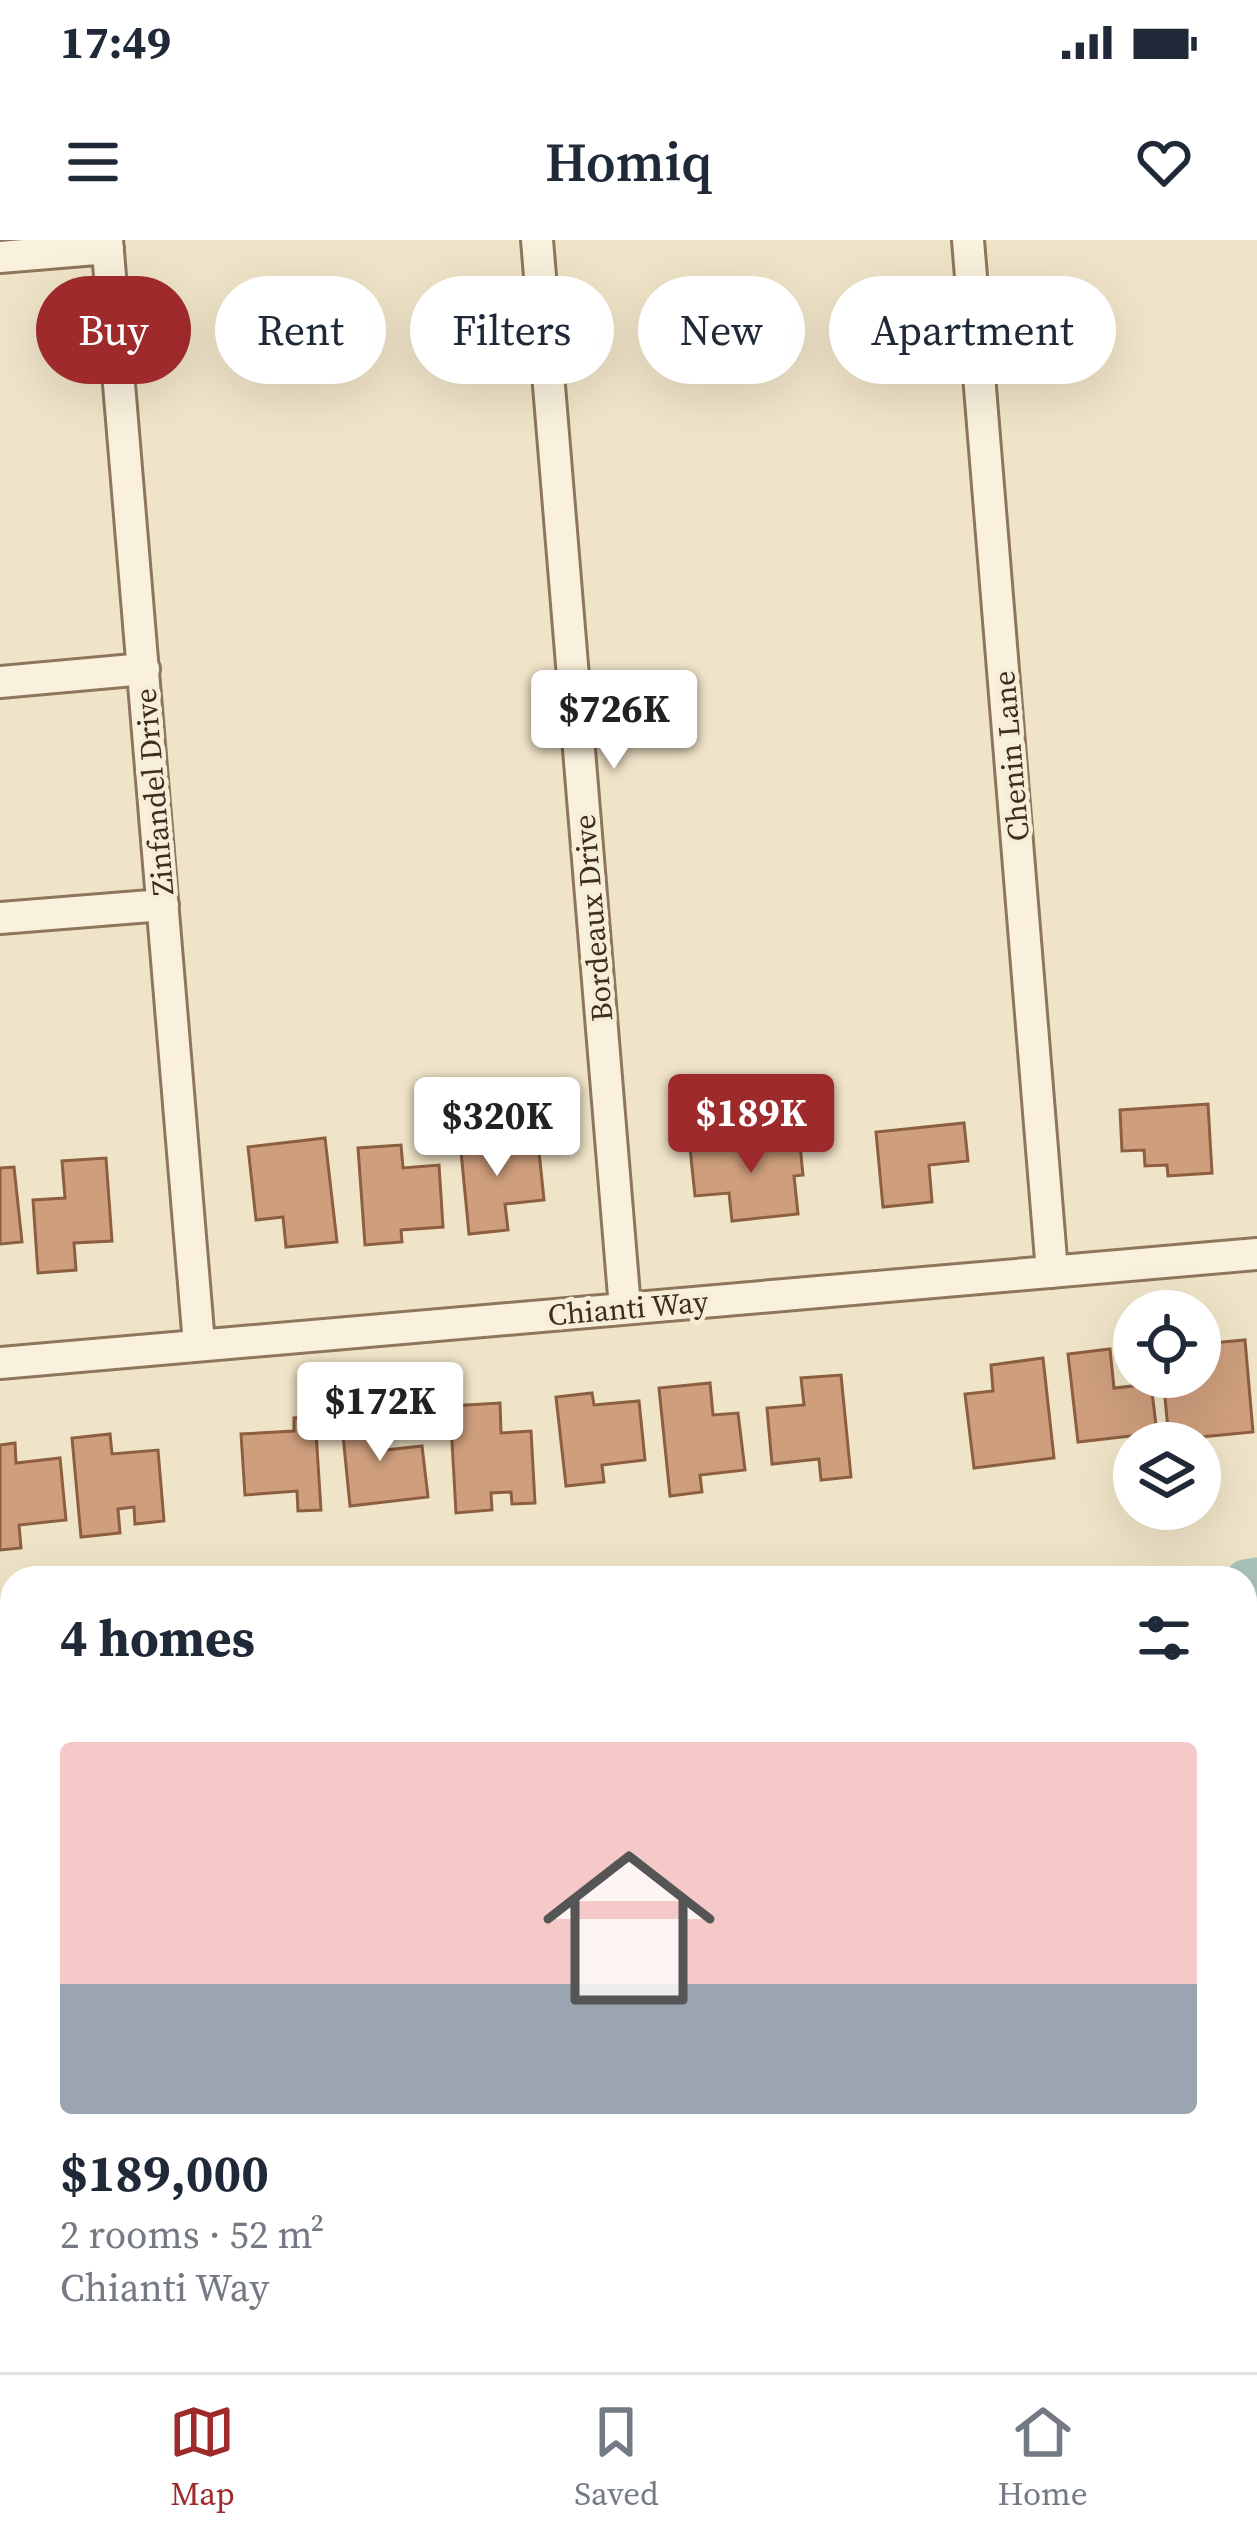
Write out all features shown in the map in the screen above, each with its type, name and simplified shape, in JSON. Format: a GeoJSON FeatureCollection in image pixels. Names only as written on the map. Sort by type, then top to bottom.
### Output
{"type":"FeatureCollection","features":[{"type":"Feature","properties":{"kind":"street","name":"Bordeaux Drive"},"geometry":{"type":"LineString","coordinates":[[537,240],[625,1308]]}},
{"type":"Feature","properties":{"kind":"street","name":"Chenin Lane"},"geometry":{"type":"LineString","coordinates":[[968,240],[1052,1272]]}},
{"type":"Feature","properties":{"kind":"street"},"geometry":{"type":"LineString","coordinates":[[0,256],[108,244]]}},
{"type":"Feature","properties":{"kind":"street","name":"Zinfandel Drive"},"geometry":{"type":"LineString","coordinates":[[108,244],[199,1344]]}},
{"type":"Feature","properties":{"kind":"street"},"geometry":{"type":"LineString","coordinates":[[0,682],[144,669]]}},
{"type":"Feature","properties":{"kind":"street"},"geometry":{"type":"LineString","coordinates":[[0,918],[163,905]]}},
{"type":"Feature","properties":{"kind":"street","name":"Chianti Way"},"geometry":{"type":"LineString","coordinates":[[0,1363],[1257,1255]]}},
{"type":"Feature","properties":{"kind":"building"},"geometry":{"type":"Polygon","coordinates":[[[1208,1104],[1212,1173],[1168,1176],[1167,1165],[1145,1166],[1144,1150],[1122,1151],[1120,1110],[1208,1104]]]}},
{"type":"Feature","properties":{"kind":"building"},"geometry":{"type":"Polygon","coordinates":[[[964,1123],[968,1161],[929,1165],[932,1202],[883,1207],[876,1132],[964,1123]]]}},
{"type":"Feature","properties":{"kind":"building"},"geometry":{"type":"Polygon","coordinates":[[[488,1128],[490,1147],[538,1142],[544,1200],[505,1204],[508,1230],[469,1234],[459,1131],[488,1128]]]}},
{"type":"Feature","properties":{"kind":"building"},"geometry":{"type":"Polygon","coordinates":[[[799,1136],[803,1175],[794,1176],[798,1214],[732,1221],[729,1193],[695,1196],[690,1148],[799,1136]]]}},
{"type":"Feature","properties":{"kind":"building"},"geometry":{"type":"Polygon","coordinates":[[[325,1138],[337,1242],[286,1247],[283,1217],[256,1220],[248,1147],[325,1138]]]}},
{"type":"Feature","properties":{"kind":"building"},"geometry":{"type":"Polygon","coordinates":[[[401,1145],[403,1168],[439,1165],[443,1227],[401,1230],[402,1242],[365,1245],[358,1148],[401,1145]]]}},
{"type":"Feature","properties":{"kind":"building"},"geometry":{"type":"Polygon","coordinates":[[[106,1158],[112,1241],[74,1243],[76,1270],[38,1273],[33,1200],[65,1198],[62,1161],[106,1158]]]}},
{"type":"Feature","properties":{"kind":"building"},"geometry":{"type":"Polygon","coordinates":[[[14,1167],[22,1242],[0,1244],[0,1168],[14,1167]]]}},
{"type":"Feature","properties":{"kind":"building"},"geometry":{"type":"Polygon","coordinates":[[[1245,1340],[1253,1432],[1221,1435],[1221,1422],[1167,1422],[1165,1398],[1221,1398],[1221,1342],[1245,1340]]]}},
{"type":"Feature","properties":{"kind":"building"},"geometry":{"type":"Polygon","coordinates":[[[1110,1349],[1113,1398],[1153,1398],[1156,1422],[1113,1422],[1113,1438],[1078,1442],[1068,1354],[1110,1349]]]}},
{"type":"Feature","properties":{"kind":"building"},"geometry":{"type":"Polygon","coordinates":[[[1043,1358],[1054,1458],[974,1468],[965,1394],[993,1391],[991,1365],[1043,1358]]]}},
{"type":"Feature","properties":{"kind":"building"},"geometry":{"type":"Polygon","coordinates":[[[841,1375],[851,1477],[821,1480],[819,1459],[772,1464],[767,1408],[804,1405],[801,1378],[841,1375]]]}},
{"type":"Feature","properties":{"kind":"building"},"geometry":{"type":"Polygon","coordinates":[[[710,1383],[713,1415],[738,1413],[745,1470],[700,1475],[702,1492],[670,1496],[659,1388],[710,1383]]]}},
{"type":"Feature","properties":{"kind":"building"},"geometry":{"type":"Polygon","coordinates":[[[592,1393],[594,1405],[639,1401],[645,1460],[602,1465],[604,1482],[566,1486],[556,1397],[592,1393]]]}},
{"type":"Feature","properties":{"kind":"building"},"geometry":{"type":"Polygon","coordinates":[[[500,1403],[501,1433],[531,1431],[535,1503],[512,1504],[511,1492],[491,1493],[492,1510],[456,1513],[450,1406],[500,1403]]]}},
{"type":"Feature","properties":{"kind":"building"},"geometry":{"type":"Polygon","coordinates":[[[381,1411],[385,1450],[422,1446],[428,1497],[350,1506],[341,1415],[381,1411]]]}},
{"type":"Feature","properties":{"kind":"building"},"geometry":{"type":"Polygon","coordinates":[[[315,1417],[321,1510],[298,1511],[297,1491],[245,1495],[241,1434],[294,1431],[294,1418],[315,1417]]]}},
{"type":"Feature","properties":{"kind":"building"},"geometry":{"type":"Polygon","coordinates":[[[110,1434],[112,1454],[158,1450],[164,1521],[135,1524],[134,1507],[118,1509],[120,1533],[81,1537],[72,1438],[110,1434]]]}},
{"type":"Feature","properties":{"kind":"building"},"geometry":{"type":"Polygon","coordinates":[[[15,1443],[16,1463],[60,1458],[66,1520],[19,1525],[21,1548],[0,1550],[0,1445],[15,1443]]]}}]}
